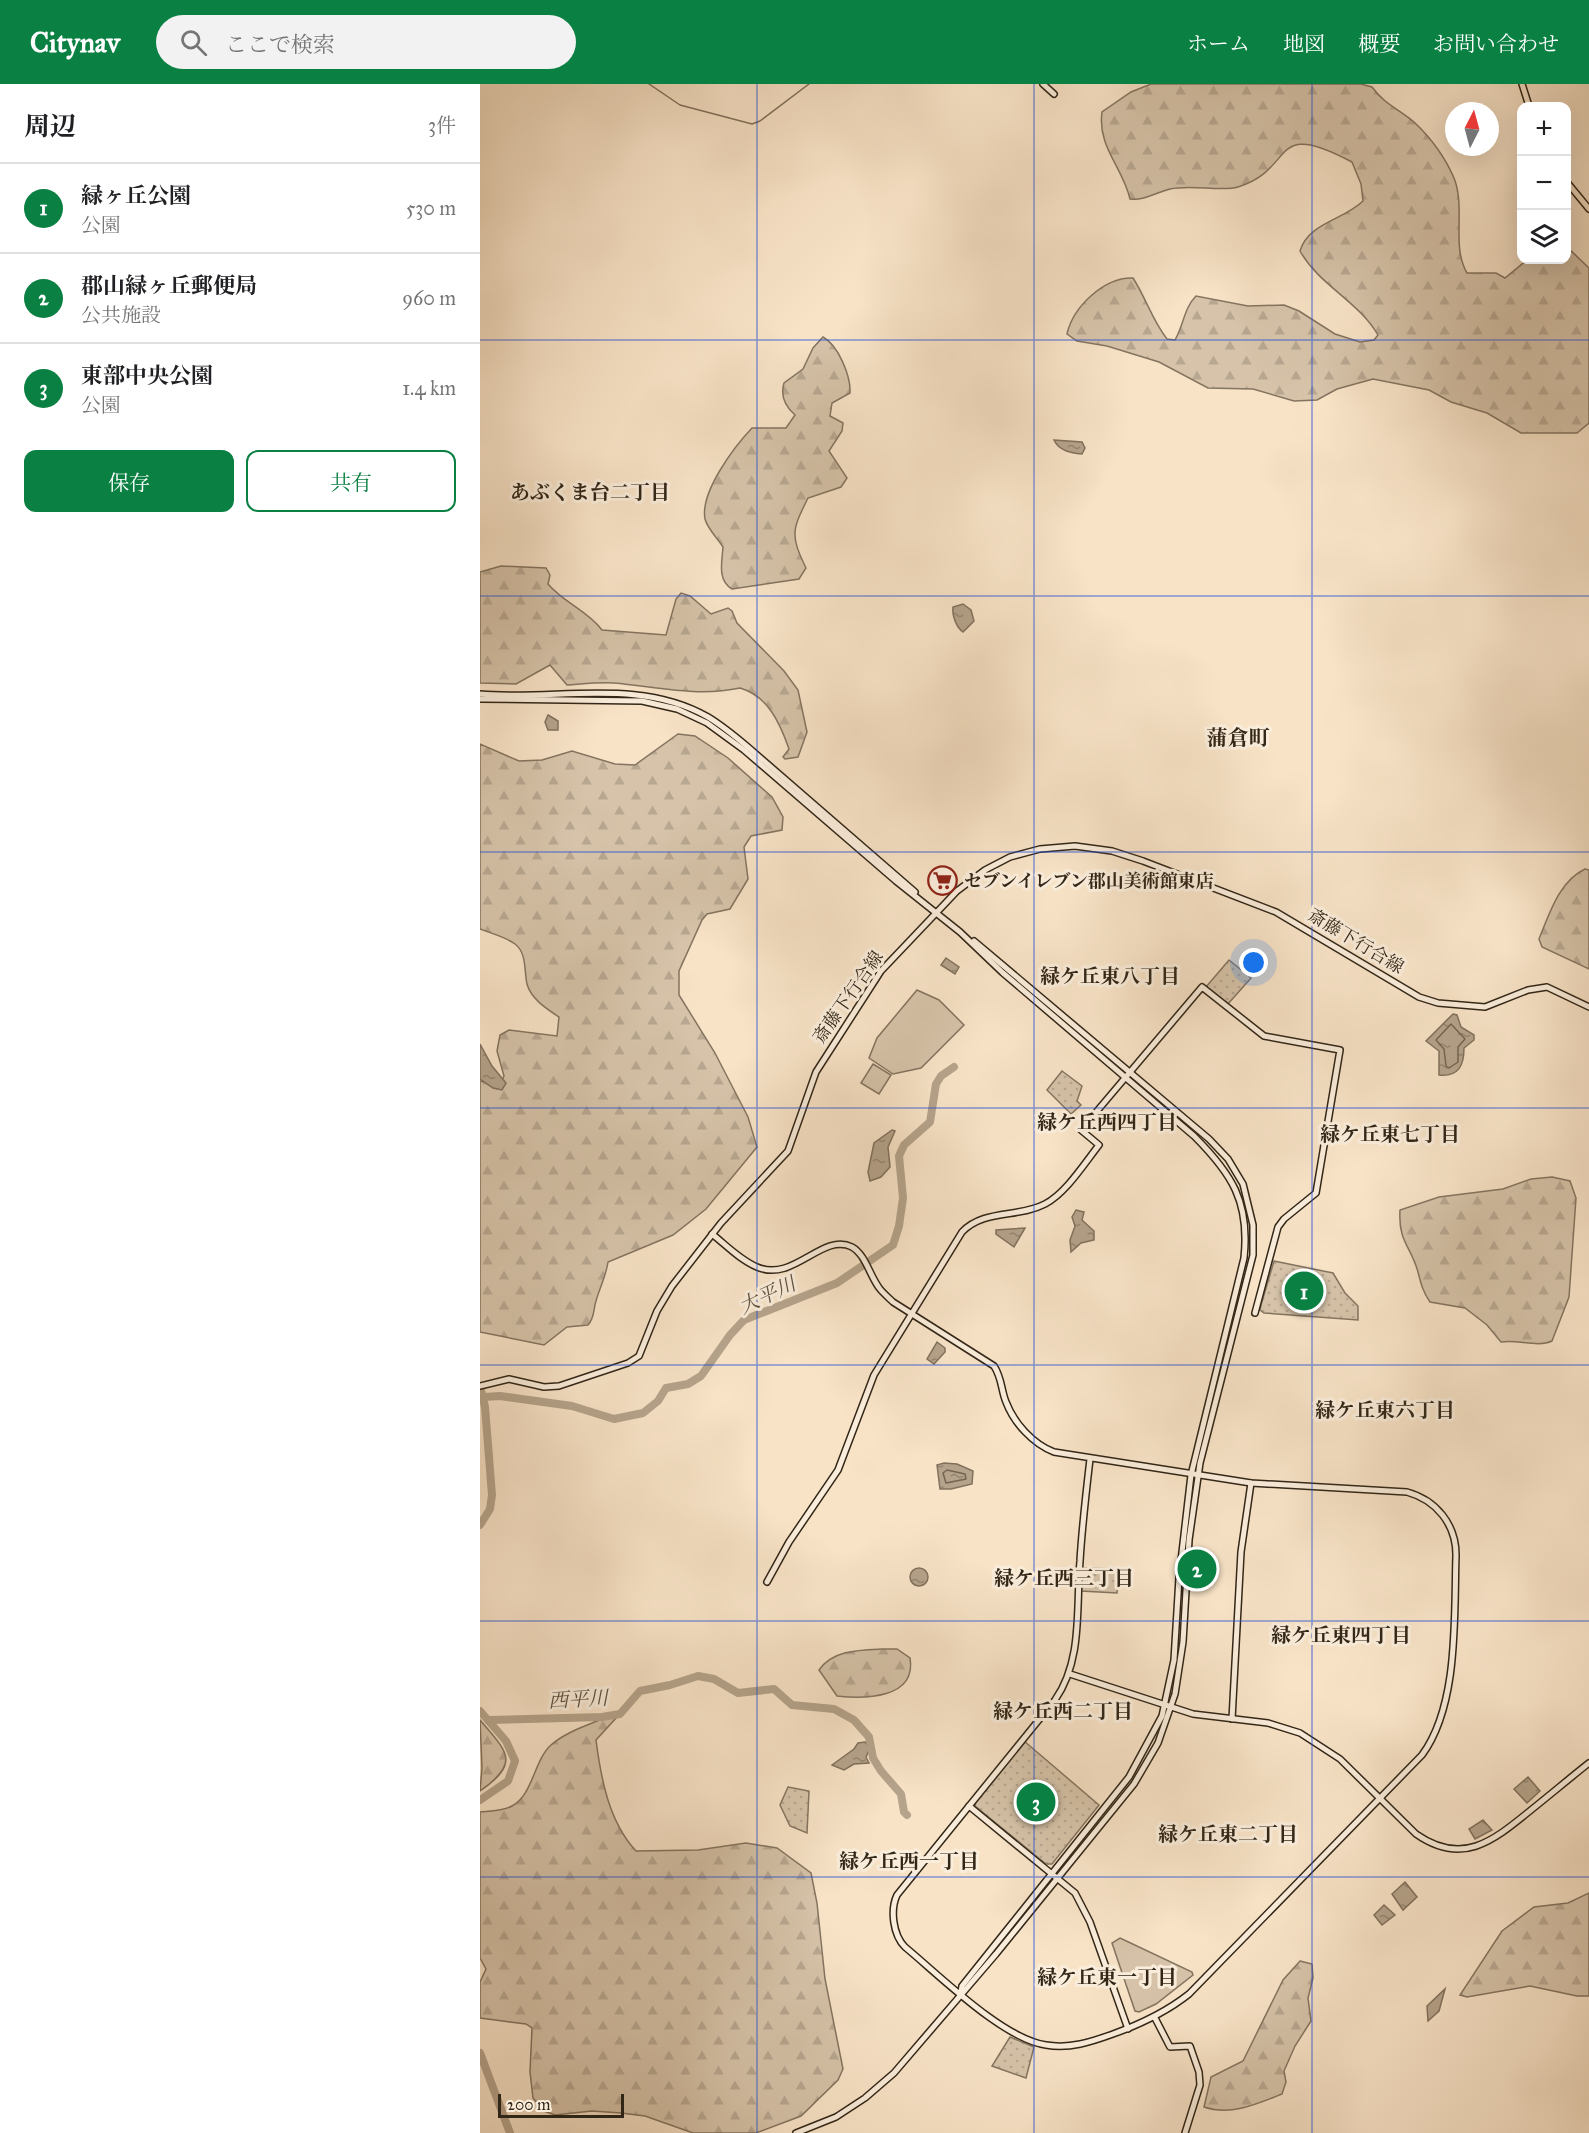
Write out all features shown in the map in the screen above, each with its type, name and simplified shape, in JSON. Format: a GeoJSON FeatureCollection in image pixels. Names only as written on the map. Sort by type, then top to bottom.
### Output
{"type":"FeatureCollection","features":[{"type":"Feature","properties":{"kind":"main road"},"geometry":{"type":"LineString","coordinates":[[1522,84],[1527,102]]}},
{"type":"Feature","properties":{"kind":"main road"},"geometry":{"type":"LineString","coordinates":[[1571,187],[1589,209]]}},
{"type":"Feature","properties":{"kind":"street"},"geometry":{"type":"LineString","coordinates":[[1043,84],[1054,94]]}},
{"type":"Feature","properties":{"kind":"street"},"geometry":{"type":"LineString","coordinates":[[480,693],[635,694],[662,699],[695,711],[725,728],[890,868],[925,902]]}},
{"type":"Feature","properties":{"kind":"street"},"geometry":{"type":"LineString","coordinates":[[480,699],[623,699],[663,705],[690,715],[744,750],[896,881],[980,945],[1127,1075],[1220,1162],[1235,1186],[1244,1215],[1246,1235],[1244,1258],[1191,1475],[1168,1707]]}},
{"type":"Feature","properties":{"kind":"street","name":"斎藤下行合線"},"geometry":{"type":"LineString","coordinates":[[480,1386],[509,1379],[548,1387],[559,1386],[632,1361],[641,1353],[665,1297],[712,1234],[763,1175],[786,1154],[816,1072],[881,971],[970,880],[1010,857],[1060,846],[1094,848],[1143,861],[1276,912],[1426,1000],[1460,1006],[1485,1007],[1528,990],[1547,987],[1589,1007]]}},
{"type":"Feature","properties":{"kind":"street"},"geometry":{"type":"LineString","coordinates":[[767,1582],[789,1542],[838,1470],[874,1376],[956,1240],[968,1225],[984,1217],[1045,1204],[1064,1186],[1099,1145],[1081,1130],[1202,987],[1242,1021],[1264,1036],[1340,1050],[1316,1193],[1278,1227],[1255,1313]]}},
{"type":"Feature","properties":{"kind":"street"},"geometry":{"type":"LineString","coordinates":[[796,2133],[836,2117],[879,2085],[916,2048],[961,1992],[966,1989],[1055,1875],[1134,1784],[1158,1743],[1181,1664],[1189,1540],[1198,1476],[1253,1255],[1253,1225],[1243,1185],[1228,1159],[1209,1139],[1127,1075]]}},
{"type":"Feature","properties":{"kind":"street"},"geometry":{"type":"LineString","coordinates":[[712,1234],[742,1259],[763,1269],[789,1268],[836,1245],[852,1248],[893,1302],[994,1366],[999,1373],[1010,1409],[1038,1444],[1054,1452],[1251,1483],[1407,1492],[1425,1499],[1437,1508],[1453,1532],[1456,1550],[1448,1696],[1443,1716],[1422,1755],[1189,1994],[1155,2018],[1128,2029],[1077,2045],[1058,2046],[1036,2043],[1011,2032],[898,1940],[894,1905],[897,1895],[1055,1700],[1070,1674],[1075,1651],[1082,1525],[1090,1459]]}},
{"type":"Feature","properties":{"kind":"street"},"geometry":{"type":"LineString","coordinates":[[1232,1719],[1240,1552],[1251,1483]]}},
{"type":"Feature","properties":{"kind":"street"},"geometry":{"type":"LineString","coordinates":[[1070,1674],[1168,1707],[1206,1717],[1268,1723],[1310,1738],[1340,1759],[1423,1839],[1450,1848],[1467,1849],[1484,1844],[1503,1833],[1589,1762]]}},
{"type":"Feature","properties":{"kind":"street"},"geometry":{"type":"LineString","coordinates":[[969,1806],[1070,1887],[1083,1904],[1128,2029]]}},
{"type":"Feature","properties":{"kind":"street"},"geometry":{"type":"LineString","coordinates":[[1155,2018],[1170,2048],[1190,2046],[1199,2072],[1200,2089],[1185,2133]]}},
{"type":"Feature","properties":{"kind":"green space"},"geometry":{"type":"Polygon","coordinates":[[[1151,84],[1361,84],[1372,87],[1382,98],[1420,128],[1437,148],[1450,170],[1459,202],[1460,251],[1467,273],[1496,273],[1505,278],[1522,264],[1571,264],[1571,251],[1589,268],[1589,423],[1577,433],[1521,433],[1487,413],[1451,402],[1429,390],[1373,379],[1337,389],[1317,400],[1294,401],[1253,389],[1208,388],[1159,362],[1107,346],[1077,341],[1067,334],[1076,314],[1091,296],[1111,283],[1133,278],[1167,339],[1175,340],[1189,306],[1196,296],[1248,306],[1284,305],[1299,311],[1335,334],[1360,342],[1374,340],[1378,335],[1370,323],[1318,274],[1300,251],[1304,242],[1318,228],[1363,201],[1361,184],[1352,162],[1325,149],[1307,144],[1295,145],[1256,179],[1238,187],[1178,188],[1140,199],[1130,199],[1103,136],[1101,124],[1102,112],[1131,92],[1151,84]]]}},
{"type":"Feature","properties":{"kind":"green space"},"geometry":{"type":"Polygon","coordinates":[[[823,337],[829,341],[838,354],[846,370],[850,386],[850,393],[832,403],[830,416],[843,423],[842,431],[829,451],[847,478],[841,487],[808,498],[795,533],[797,548],[806,568],[799,579],[732,589],[722,576],[723,547],[705,519],[708,496],[720,470],[736,446],[752,428],[786,428],[795,415],[785,401],[784,383],[803,369],[813,348],[823,337]]]}},
{"type":"Feature","properties":{"kind":"green space"},"geometry":{"type":"Polygon","coordinates":[[[501,566],[546,568],[550,575],[548,584],[554,591],[590,617],[602,630],[666,635],[676,599],[681,593],[690,596],[711,614],[728,608],[732,611],[737,623],[784,671],[798,690],[807,732],[798,757],[785,759],[783,757],[789,749],[777,720],[758,697],[740,688],[708,692],[614,683],[567,685],[550,665],[516,684],[480,683],[480,572],[501,566]]]}},
{"type":"Feature","properties":{"kind":"green space"},"geometry":{"type":"Polygon","coordinates":[[[678,734],[695,736],[728,758],[772,797],[783,817],[782,830],[751,836],[744,847],[748,879],[730,909],[707,914],[702,920],[679,971],[679,995],[715,1053],[748,1117],[757,1147],[706,1209],[673,1235],[608,1262],[593,1316],[588,1325],[567,1327],[544,1345],[480,1332],[480,1081],[493,1084],[502,1080],[504,1076],[497,1051],[500,1035],[509,1030],[557,1036],[559,1017],[540,1003],[529,989],[522,952],[519,948],[507,939],[480,929],[480,744],[519,761],[542,760],[572,751],[615,764],[635,765],[678,734]]]}},
{"type":"Feature","properties":{"kind":"green space"},"geometry":{"type":"Polygon","coordinates":[[[1585,869],[1589,870],[1589,969],[1542,947],[1539,939],[1551,909],[1562,890],[1576,874],[1585,869]]]}},
{"type":"Feature","properties":{"kind":"green space"},"geometry":{"type":"Polygon","coordinates":[[[1229,960],[1251,978],[1227,1005],[1206,987],[1229,960]]]}},
{"type":"Feature","properties":{"kind":"green space"},"geometry":{"type":"Polygon","coordinates":[[[917,990],[939,1000],[964,1025],[921,1068],[893,1074],[869,1058],[877,1038],[917,990]]]}},
{"type":"Feature","properties":{"kind":"green space"},"geometry":{"type":"Polygon","coordinates":[[[873,1064],[891,1075],[879,1094],[861,1083],[873,1064]]]}},
{"type":"Feature","properties":{"kind":"green space"},"geometry":{"type":"Polygon","coordinates":[[[1062,1071],[1082,1086],[1077,1101],[1081,1105],[1071,1114],[1047,1090],[1062,1071]]]}},
{"type":"Feature","properties":{"kind":"green space"},"geometry":{"type":"Polygon","coordinates":[[[1552,1177],[1570,1181],[1576,1198],[1569,1297],[1552,1341],[1540,1344],[1501,1342],[1487,1325],[1465,1308],[1430,1302],[1403,1237],[1400,1210],[1439,1197],[1503,1189],[1531,1179],[1552,1177]]]}},
{"type":"Feature","properties":{"kind":"green space"},"geometry":{"type":"Polygon","coordinates":[[[1274,1261],[1333,1273],[1345,1293],[1358,1306],[1358,1320],[1264,1313],[1260,1310],[1274,1261]]]}},
{"type":"Feature","properties":{"kind":"green space"},"geometry":{"type":"Polygon","coordinates":[[[1081,1568],[1119,1569],[1117,1593],[1081,1591],[1081,1568]]]}},
{"type":"Feature","properties":{"kind":"green space"},"geometry":{"type":"Polygon","coordinates":[[[897,1649],[910,1658],[910,1672],[905,1682],[886,1694],[861,1697],[837,1696],[819,1670],[832,1658],[847,1652],[897,1649]]]}},
{"type":"Feature","properties":{"kind":"green space"},"geometry":{"type":"Polygon","coordinates":[[[613,1714],[617,1717],[596,1740],[598,1755],[613,1813],[619,1827],[636,1851],[698,1850],[746,1843],[777,1848],[811,1873],[817,1903],[825,1979],[843,2069],[838,2080],[801,2116],[756,2133],[693,2133],[645,2116],[592,2111],[555,2115],[544,2111],[533,2098],[530,2072],[532,2028],[526,2024],[480,2018],[480,1982],[486,1969],[480,1958],[480,1812],[501,1810],[519,1801],[525,1794],[545,1751],[551,1745],[573,1731],[613,1714]]]}},
{"type":"Feature","properties":{"kind":"green space"},"geometry":{"type":"Polygon","coordinates":[[[480,1720],[497,1740],[506,1756],[501,1772],[480,1791],[482,1768],[480,1720]]]}},
{"type":"Feature","properties":{"kind":"green space"},"geometry":{"type":"Polygon","coordinates":[[[1024,1741],[1099,1805],[1052,1864],[1046,1864],[975,1806],[976,1800],[1024,1741]]]}},
{"type":"Feature","properties":{"kind":"green space"},"geometry":{"type":"Polygon","coordinates":[[[788,1787],[809,1791],[807,1833],[790,1826],[780,1805],[788,1787]]]}},
{"type":"Feature","properties":{"kind":"green space"},"geometry":{"type":"Polygon","coordinates":[[[1589,1893],[1589,1996],[1577,1996],[1530,1986],[1467,1997],[1460,1995],[1502,1931],[1534,1907],[1568,1903],[1589,1893]]]}},
{"type":"Feature","properties":{"kind":"green space"},"geometry":{"type":"Polygon","coordinates":[[[1120,1938],[1192,1972],[1193,1975],[1156,2004],[1139,2012],[1135,2011],[1112,1943],[1120,1938]]]}},
{"type":"Feature","properties":{"kind":"green space"},"geometry":{"type":"Polygon","coordinates":[[[1300,1961],[1312,1964],[1313,1978],[1308,1998],[1311,2021],[1295,2046],[1284,2071],[1286,2082],[1282,2094],[1253,2105],[1234,2109],[1204,2107],[1211,2077],[1243,2061],[1283,1980],[1300,1961]]]}},
{"type":"Feature","properties":{"kind":"green space"},"geometry":{"type":"Polygon","coordinates":[[[1010,2037],[1034,2047],[1026,2078],[992,2066],[1010,2037]]]}},
{"type":"Feature","properties":{"kind":"water"},"geometry":{"type":"Polygon","coordinates":[[[1054,440],[1082,442],[1085,448],[1082,454],[1070,452],[1059,447],[1054,440]]]}},
{"type":"Feature","properties":{"kind":"water"},"geometry":{"type":"Polygon","coordinates":[[[963,604],[971,610],[974,621],[963,632],[956,624],[953,607],[963,604]]]}},
{"type":"Feature","properties":{"kind":"water"},"geometry":{"type":"Polygon","coordinates":[[[548,715],[558,721],[558,730],[548,730],[545,722],[548,715]]]}},
{"type":"Feature","properties":{"kind":"water"},"geometry":{"type":"Polygon","coordinates":[[[946,958],[959,967],[955,974],[941,965],[946,958]]]}},
{"type":"Feature","properties":{"kind":"water"},"geometry":{"type":"Polygon","coordinates":[[[1453,1014],[1457,1015],[1461,1027],[1474,1035],[1474,1040],[1464,1048],[1463,1060],[1456,1072],[1439,1075],[1439,1051],[1426,1041],[1453,1014]]]}},
{"type":"Feature","properties":{"kind":"water"},"geometry":{"type":"Polygon","coordinates":[[[480,1044],[492,1066],[506,1083],[502,1090],[493,1088],[480,1079],[480,1044]]]}},
{"type":"Feature","properties":{"kind":"water"},"geometry":{"type":"Polygon","coordinates":[[[892,1130],[895,1131],[888,1147],[890,1167],[881,1177],[870,1181],[868,1172],[874,1143],[892,1130]]]}},
{"type":"Feature","properties":{"kind":"water"},"geometry":{"type":"Polygon","coordinates":[[[1076,1210],[1084,1212],[1082,1220],[1094,1231],[1094,1240],[1081,1243],[1071,1252],[1070,1240],[1075,1226],[1072,1217],[1076,1210]]]}},
{"type":"Feature","properties":{"kind":"water"},"geometry":{"type":"Polygon","coordinates":[[[1025,1228],[1014,1247],[996,1234],[996,1230],[1025,1228]]]}},
{"type":"Feature","properties":{"kind":"water"},"geometry":{"type":"Polygon","coordinates":[[[937,1342],[945,1348],[945,1352],[934,1364],[927,1359],[937,1342]]]}},
{"type":"Feature","properties":{"kind":"water"},"geometry":{"type":"Polygon","coordinates":[[[957,1464],[973,1471],[972,1484],[940,1489],[937,1465],[957,1464]]]}},
{"type":"Feature","properties":{"kind":"water"},"geometry":{"type":"Polygon","coordinates":[[[919,1568],[927,1573],[928,1577],[923,1585],[919,1586],[911,1581],[910,1577],[915,1569],[919,1568]]]}},
{"type":"Feature","properties":{"kind":"water"},"geometry":{"type":"Polygon","coordinates":[[[865,1742],[870,1748],[866,1757],[869,1763],[854,1764],[844,1770],[832,1765],[854,1749],[858,1743],[865,1742]]]}},
{"type":"Feature","properties":{"kind":"water"},"geometry":{"type":"Polygon","coordinates":[[[1528,1777],[1540,1791],[1527,1803],[1514,1789],[1528,1777]]]}},
{"type":"Feature","properties":{"kind":"water"},"geometry":{"type":"Polygon","coordinates":[[[1483,1820],[1492,1830],[1475,1839],[1469,1829],[1483,1820]]]}},
{"type":"Feature","properties":{"kind":"water"},"geometry":{"type":"Polygon","coordinates":[[[1405,1882],[1417,1897],[1403,1910],[1392,1894],[1405,1882]]]}},
{"type":"Feature","properties":{"kind":"water"},"geometry":{"type":"Polygon","coordinates":[[[1384,1905],[1395,1915],[1382,1925],[1374,1915],[1384,1905]]]}},
{"type":"Feature","properties":{"kind":"water"},"geometry":{"type":"Polygon","coordinates":[[[1445,1989],[1439,2011],[1428,2021],[1427,2006],[1445,1989]]]}},
{"type":"Feature","properties":{"kind":"waterway"},"geometry":{"type":"LineString","coordinates":[[649,84],[680,105],[752,124],[760,121],[809,84]]}},
{"type":"Feature","properties":{"kind":"waterway","name":"大平川"},"geometry":{"type":"LineString","coordinates":[[484,1397],[500,1396],[572,1406],[614,1419],[643,1413],[658,1401],[666,1388],[688,1384],[701,1376],[730,1335],[744,1320],[837,1283],[893,1245],[899,1226],[903,1198],[899,1156],[904,1145],[930,1122],[936,1084],[941,1076],[954,1067]]}},
{"type":"Feature","properties":{"kind":"waterway"},"geometry":{"type":"LineString","coordinates":[[480,1386],[485,1407],[492,1495],[490,1509],[480,1525]]}},
{"type":"Feature","properties":{"kind":"waterway","name":"西平川"},"geometry":{"type":"LineString","coordinates":[[488,1720],[602,1717],[620,1714],[640,1691],[698,1676],[714,1679],[738,1693],[774,1689],[792,1705],[834,1709],[854,1720],[869,1737],[873,1758],[881,1771],[901,1794],[904,1812],[907,1815]]}},
{"type":"Feature","properties":{"kind":"waterway"},"geometry":{"type":"LineString","coordinates":[[480,1711],[506,1741],[515,1761],[508,1781],[480,1800]]}},
{"type":"Feature","properties":{"kind":"waterway"},"geometry":{"type":"LineString","coordinates":[[480,2053],[510,2133]]}},
{"type":"Feature","properties":{"kind":"place","name":"セブンイレブン郡山美術館東店"},"geometry":{"type":"Point","coordinates":[943,881]}},
{"type":"Feature","properties":{"kind":"place","name":"緑ヶ丘公園"},"geometry":{"type":"Point","coordinates":[1304,1291]}},
{"type":"Feature","properties":{"kind":"place","name":"郡山緑ヶ丘郵便局"},"geometry":{"type":"Point","coordinates":[1197,1569]}},
{"type":"Feature","properties":{"kind":"place","name":"東部中央公園"},"geometry":{"type":"Point","coordinates":[1036,1802]}},
{"type":"Feature","properties":{"kind":"district","name":"あぶくま台二丁目"},"geometry":{"type":"Point","coordinates":[590,492]}},
{"type":"Feature","properties":{"kind":"district","name":"蒲倉町"},"geometry":{"type":"Point","coordinates":[1238,738]}},
{"type":"Feature","properties":{"kind":"district","name":"緑ケ丘東八丁目"},"geometry":{"type":"Point","coordinates":[1110,976]}},
{"type":"Feature","properties":{"kind":"district","name":"緑ケ丘西四丁目"},"geometry":{"type":"Point","coordinates":[1107,1122]}},
{"type":"Feature","properties":{"kind":"district","name":"緑ケ丘東七丁目"},"geometry":{"type":"Point","coordinates":[1390,1134]}},
{"type":"Feature","properties":{"kind":"district","name":"緑ケ丘東六丁目"},"geometry":{"type":"Point","coordinates":[1385,1410]}},
{"type":"Feature","properties":{"kind":"district","name":"緑ケ丘西三丁目"},"geometry":{"type":"Point","coordinates":[1064,1578]}},
{"type":"Feature","properties":{"kind":"district","name":"緑ケ丘東四丁目"},"geometry":{"type":"Point","coordinates":[1341,1635]}},
{"type":"Feature","properties":{"kind":"district","name":"緑ケ丘西二丁目"},"geometry":{"type":"Point","coordinates":[1063,1711]}},
{"type":"Feature","properties":{"kind":"district","name":"緑ケ丘東二丁目"},"geometry":{"type":"Point","coordinates":[1228,1834]}},
{"type":"Feature","properties":{"kind":"district","name":"緑ケ丘西一丁目"},"geometry":{"type":"Point","coordinates":[909,1861]}},
{"type":"Feature","properties":{"kind":"district","name":"緑ケ丘東一丁目"},"geometry":{"type":"Point","coordinates":[1107,1977]}}]}
